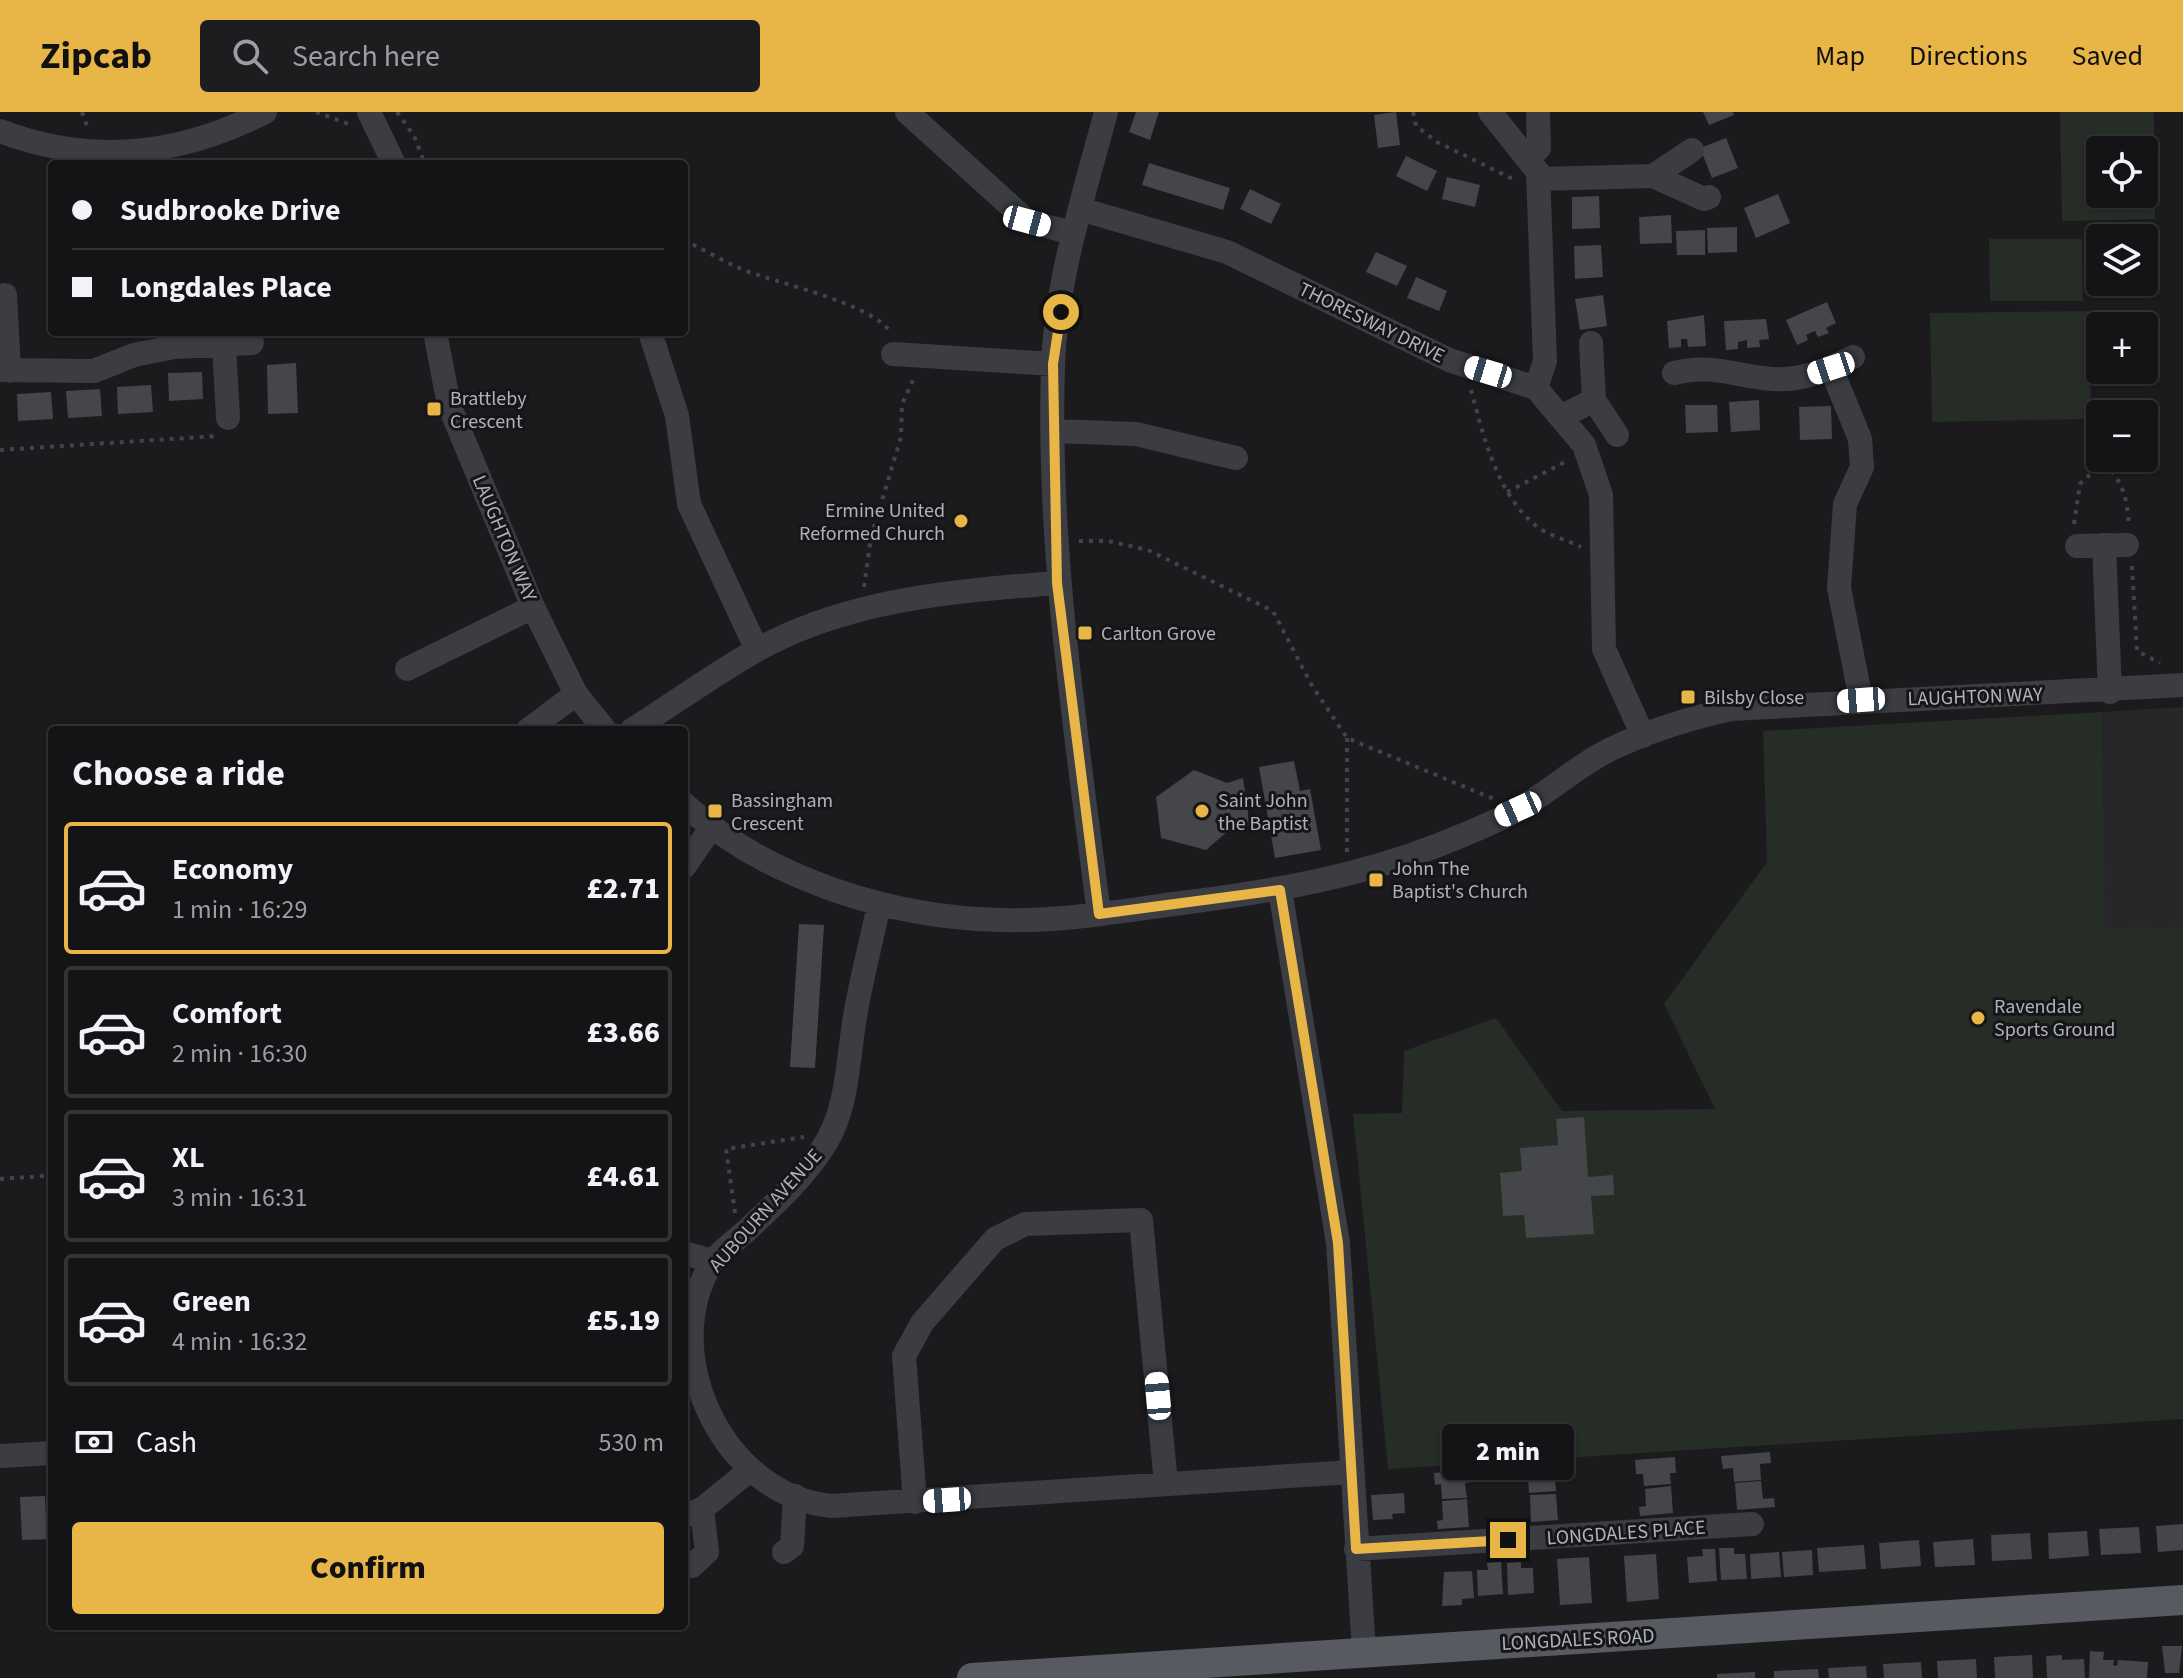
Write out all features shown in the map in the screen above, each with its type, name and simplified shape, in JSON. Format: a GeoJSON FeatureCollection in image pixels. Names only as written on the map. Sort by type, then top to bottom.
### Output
{"type":"FeatureCollection","features":[{"type":"Feature","properties":{"kind":"main road","name":"LONGDALES ROAD"},"geometry":{"type":"LineString","coordinates":[[972,1678],[2183,1600]]}},
{"type":"Feature","properties":{"kind":"street"},"geometry":{"type":"LineString","coordinates":[[0,131],[76,153],[142,151],[238,126],[265,112]]}},
{"type":"Feature","properties":{"kind":"street"},"geometry":{"type":"LineString","coordinates":[[369,112],[392,160]]}},
{"type":"Feature","properties":{"kind":"street"},"geometry":{"type":"LineString","coordinates":[[907,112],[1027,221],[1072,233]]}},
{"type":"Feature","properties":{"kind":"street"},"geometry":{"type":"LineString","coordinates":[[1099,914],[1057,583],[1053,364],[1072,233],[1106,112]]}},
{"type":"Feature","properties":{"kind":"street"},"geometry":{"type":"LineString","coordinates":[[1490,112],[1535,176]]}},
{"type":"Feature","properties":{"kind":"street"},"geometry":{"type":"LineString","coordinates":[[1538,112],[1539,148],[1535,176],[1545,361],[1536,388],[1586,451],[1601,495],[1604,649],[1643,736]]}},
{"type":"Feature","properties":{"kind":"street"},"geometry":{"type":"LineString","coordinates":[[1653,176],[1692,150]]}},
{"type":"Feature","properties":{"kind":"street"},"geometry":{"type":"LineString","coordinates":[[1535,176],[1653,176],[1704,199],[1709,197]]}},
{"type":"Feature","properties":{"kind":"street","name":"THORESWAY DRIVE"},"geometry":{"type":"LineString","coordinates":[[1080,209],[1227,252],[1463,365],[1536,388]]}},
{"type":"Feature","properties":{"kind":"street"},"geometry":{"type":"LineString","coordinates":[[5,295],[5,370],[94,371],[134,355],[174,347],[252,343]]}},
{"type":"Feature","properties":{"kind":"street","name":"LAUGHTON WAY"},"geometry":{"type":"LineString","coordinates":[[436,336],[449,405],[533,607],[576,694],[602,726]]}},
{"type":"Feature","properties":{"kind":"street"},"geometry":{"type":"LineString","coordinates":[[651,336],[677,416],[689,504],[757,650]]}},
{"type":"Feature","properties":{"kind":"street"},"geometry":{"type":"LineString","coordinates":[[1591,343],[1594,400],[1617,435]]}},
{"type":"Feature","properties":{"kind":"street"},"geometry":{"type":"LineString","coordinates":[[224,345],[228,427]]}},
{"type":"Feature","properties":{"kind":"street"},"geometry":{"type":"LineString","coordinates":[[907,355],[1053,364]]}},
{"type":"Feature","properties":{"kind":"street"},"geometry":{"type":"LineString","coordinates":[[1674,373],[1700,367],[1773,379],[1802,377],[1842,362],[1860,439],[1862,467],[1845,504],[1839,588],[1861,700]]}},
{"type":"Feature","properties":{"kind":"street"},"geometry":{"type":"LineString","coordinates":[[1561,417],[1594,400]]}},
{"type":"Feature","properties":{"kind":"street"},"geometry":{"type":"LineString","coordinates":[[1055,431],[1136,434],[1236,458]]}},
{"type":"Feature","properties":{"kind":"street"},"geometry":{"type":"LineString","coordinates":[[2077,546],[2115,545],[2110,692]]}},
{"type":"Feature","properties":{"kind":"street"},"geometry":{"type":"LineString","coordinates":[[638,726],[757,650],[861,610],[940,593],[1057,583]]}},
{"type":"Feature","properties":{"kind":"street"},"geometry":{"type":"LineString","coordinates":[[407,669],[533,607]]}},
{"type":"Feature","properties":{"kind":"street","name":"LAUGHTON WAY"},"geometry":{"type":"LineString","coordinates":[[688,808],[711,828],[793,873],[879,904],[998,920],[1099,914],[1280,890],[1347,875],[1438,845],[1518,809],[1608,751],[1695,717],[1731,709],[1861,700],[2110,692],[2183,685]]}},
{"type":"Feature","properties":{"kind":"street"},"geometry":{"type":"LineString","coordinates":[[533,726],[576,694]]}},
{"type":"Feature","properties":{"kind":"street"},"geometry":{"type":"LineString","coordinates":[[688,861],[711,828]]}},
{"type":"Feature","properties":{"kind":"street"},"geometry":{"type":"LineString","coordinates":[[1280,890],[1338,1243],[1364,1651]]}},
{"type":"Feature","properties":{"kind":"street","name":"AUBOURN AVENUE"},"geometry":{"type":"LineString","coordinates":[[879,904],[854,1021],[847,1079],[828,1140],[774,1205],[713,1261],[693,1311],[696,1372],[712,1421],[750,1470],[795,1496],[832,1506],[1351,1472]]}},
{"type":"Feature","properties":{"kind":"street"},"geometry":{"type":"LineString","coordinates":[[915,1502],[905,1348],[922,1323],[995,1239],[1025,1224],[1141,1220],[1166,1484]]}},
{"type":"Feature","properties":{"kind":"street"},"geometry":{"type":"LineString","coordinates":[[688,1254],[713,1261]]}},
{"type":"Feature","properties":{"kind":"street"},"geometry":{"type":"LineString","coordinates":[[0,1456],[48,1453]]}},
{"type":"Feature","properties":{"kind":"street"},"geometry":{"type":"LineString","coordinates":[[692,1566],[707,1552],[693,1512],[750,1470]]}},
{"type":"Feature","properties":{"kind":"street"},"geometry":{"type":"LineString","coordinates":[[784,1552],[792,1546],[795,1496]]}},
{"type":"Feature","properties":{"kind":"street","name":"LONGDALES PLACE"},"geometry":{"type":"LineString","coordinates":[[1356,1549],[1752,1524]]}},
{"type":"Feature","properties":{"kind":"path"},"geometry":{"type":"LineString","coordinates":[[397,112],[414,136],[423,160]]}},
{"type":"Feature","properties":{"kind":"path"},"geometry":{"type":"LineString","coordinates":[[1413,112],[1416,126],[1437,142],[1535,176]]}},
{"type":"Feature","properties":{"kind":"path"},"geometry":{"type":"LineString","coordinates":[[688,242],[741,268],[842,303],[887,326],[907,355],[901,437],[871,537],[861,610]]}},
{"type":"Feature","properties":{"kind":"path"},"geometry":{"type":"LineString","coordinates":[[1463,365],[1486,444],[1507,492],[1537,527],[1602,556]]}},
{"type":"Feature","properties":{"kind":"path"},"geometry":{"type":"LineString","coordinates":[[0,450],[228,427]]}},
{"type":"Feature","properties":{"kind":"path"},"geometry":{"type":"LineString","coordinates":[[1507,492],[1586,451]]}},
{"type":"Feature","properties":{"kind":"path"},"geometry":{"type":"LineString","coordinates":[[1057,540],[1108,541],[1148,550],[1273,611],[1311,684],[1347,738],[1347,875]]}},
{"type":"Feature","properties":{"kind":"path"},"geometry":{"type":"LineString","coordinates":[[1347,738],[1518,809]]}},
{"type":"Feature","properties":{"kind":"path"},"geometry":{"type":"LineString","coordinates":[[739,1238],[726,1149],[812,1136]]}},
{"type":"Feature","properties":{"kind":"path"},"geometry":{"type":"LineString","coordinates":[[0,1179],[44,1176]]}},
{"type":"Feature","properties":{"kind":"shaded area"},"geometry":{"type":"Polygon","coordinates":[[[2060,112],[2154,112],[2154,136],[2086,136],[2086,208],[2155,208],[2155,219],[2062,221],[2060,112]]]}},
{"type":"Feature","properties":{"kind":"shaded area"},"geometry":{"type":"Polygon","coordinates":[[[1989,239],[2082,239],[2083,301],[1990,301],[1989,239]]]}},
{"type":"Feature","properties":{"kind":"shaded area"},"geometry":{"type":"Polygon","coordinates":[[[2090,311],[2086,312],[2086,384],[2091,384],[2091,400],[2086,400],[2086,419],[1932,422],[1930,313],[2090,311]]]}},
{"type":"Feature","properties":{"kind":"shaded area"},"geometry":{"type":"Polygon","coordinates":[[[2183,707],[2183,927],[2106,929],[2102,712],[2183,707]]]}},
{"type":"Feature","properties":{"kind":"shaded area","name":"Ravendale Sports Ground"},"geometry":{"type":"Polygon","coordinates":[[[2102,712],[2106,928],[2183,927],[2183,1419],[1388,1469],[1353,1114],[1402,1113],[1404,1051],[1496,1018],[1562,1111],[1715,1109],[1664,1004],[1767,862],[1763,731],[2102,712]]]}},
{"type":"Feature","properties":{"kind":"building"},"geometry":{"type":"Polygon","coordinates":[[[1136,112],[1159,112],[1150,140],[1129,132],[1136,112]]]}},
{"type":"Feature","properties":{"kind":"building"},"geometry":{"type":"Polygon","coordinates":[[[1396,112],[1400,145],[1378,148],[1374,115],[1396,112]]]}},
{"type":"Feature","properties":{"kind":"building"},"geometry":{"type":"Polygon","coordinates":[[[1703,112],[1733,112],[1734,115],[1709,125],[1703,112]]]}},
{"type":"Feature","properties":{"kind":"building"},"geometry":{"type":"Polygon","coordinates":[[[1726,138],[1738,168],[1712,178],[1700,148],[1726,138]]]}},
{"type":"Feature","properties":{"kind":"building"},"geometry":{"type":"Polygon","coordinates":[[[1406,156],[1437,171],[1427,191],[1396,176],[1406,156]]]}},
{"type":"Feature","properties":{"kind":"building"},"geometry":{"type":"Polygon","coordinates":[[[1149,163],[1230,188],[1223,210],[1142,185],[1149,163]]]}},
{"type":"Feature","properties":{"kind":"building"},"geometry":{"type":"Polygon","coordinates":[[[1447,177],[1480,185],[1475,207],[1442,199],[1447,177]]]}},
{"type":"Feature","properties":{"kind":"building"},"geometry":{"type":"Polygon","coordinates":[[[1250,189],[1281,204],[1271,224],[1240,209],[1250,189]]]}},
{"type":"Feature","properties":{"kind":"building"},"geometry":{"type":"Polygon","coordinates":[[[1778,194],[1790,223],[1756,238],[1744,208],[1778,194]]]}},
{"type":"Feature","properties":{"kind":"building"},"geometry":{"type":"Polygon","coordinates":[[[1599,196],[1600,228],[1572,229],[1572,197],[1599,196]]]}},
{"type":"Feature","properties":{"kind":"building"},"geometry":{"type":"Polygon","coordinates":[[[1671,215],[1672,243],[1640,244],[1639,217],[1671,215]]]}},
{"type":"Feature","properties":{"kind":"building"},"geometry":{"type":"Polygon","coordinates":[[[1737,227],[1737,252],[1708,253],[1707,228],[1737,227]]]}},
{"type":"Feature","properties":{"kind":"building"},"geometry":{"type":"Polygon","coordinates":[[[1705,230],[1705,255],[1677,255],[1676,231],[1705,230]]]}},
{"type":"Feature","properties":{"kind":"building"},"geometry":{"type":"Polygon","coordinates":[[[1601,245],[1603,277],[1575,279],[1574,246],[1601,245]]]}},
{"type":"Feature","properties":{"kind":"building"},"geometry":{"type":"Polygon","coordinates":[[[1376,252],[1407,266],[1397,286],[1366,272],[1376,252]]]}},
{"type":"Feature","properties":{"kind":"building"},"geometry":{"type":"Polygon","coordinates":[[[1416,277],[1447,291],[1439,311],[1407,298],[1416,277]]]}},
{"type":"Feature","properties":{"kind":"building"},"geometry":{"type":"Polygon","coordinates":[[[1603,295],[1607,326],[1580,330],[1575,299],[1603,295]]]}},
{"type":"Feature","properties":{"kind":"building"},"geometry":{"type":"Polygon","coordinates":[[[1827,302],[1836,323],[1826,328],[1829,333],[1818,337],[1815,331],[1806,335],[1808,340],[1797,345],[1786,320],[1827,302]]]}},
{"type":"Feature","properties":{"kind":"building"},"geometry":{"type":"Polygon","coordinates":[[[1704,315],[1706,346],[1688,347],[1687,339],[1681,339],[1681,347],[1669,348],[1667,321],[1704,315]]]}},
{"type":"Feature","properties":{"kind":"building"},"geometry":{"type":"Polygon","coordinates":[[[1766,319],[1769,339],[1759,340],[1760,347],[1747,348],[1747,340],[1738,342],[1738,349],[1726,350],[1724,321],[1766,319]]]}},
{"type":"Feature","properties":{"kind":"building"},"geometry":{"type":"Polygon","coordinates":[[[296,363],[298,413],[268,414],[267,365],[296,363]]]}},
{"type":"Feature","properties":{"kind":"building"},"geometry":{"type":"Polygon","coordinates":[[[202,372],[203,399],[169,401],[168,373],[202,372]]]}},
{"type":"Feature","properties":{"kind":"building"},"geometry":{"type":"Polygon","coordinates":[[[151,385],[153,412],[118,414],[117,387],[151,385]]]}},
{"type":"Feature","properties":{"kind":"building"},"geometry":{"type":"Polygon","coordinates":[[[100,389],[102,416],[68,418],[66,391],[100,389]]]}},
{"type":"Feature","properties":{"kind":"building"},"geometry":{"type":"Polygon","coordinates":[[[51,392],[53,419],[18,421],[17,394],[51,392]]]}},
{"type":"Feature","properties":{"kind":"building"},"geometry":{"type":"Polygon","coordinates":[[[1759,400],[1760,430],[1731,432],[1729,402],[1759,400]]]}},
{"type":"Feature","properties":{"kind":"building"},"geometry":{"type":"Polygon","coordinates":[[[1685,405],[1717,405],[1718,432],[1686,433],[1685,405]]]}},
{"type":"Feature","properties":{"kind":"building"},"geometry":{"type":"Polygon","coordinates":[[[1831,406],[1832,439],[1800,440],[1799,407],[1831,406]]]}},
{"type":"Feature","properties":{"kind":"building"},"geometry":{"type":"Polygon","coordinates":[[[1294,761],[1300,791],[1310,789],[1321,850],[1275,858],[1259,767],[1294,761]]]}},
{"type":"Feature","properties":{"kind":"building","name":"Saint John the Baptist"},"geometry":{"type":"Polygon","coordinates":[[[1194,770],[1227,783],[1243,778],[1250,827],[1236,824],[1206,850],[1161,838],[1156,797],[1194,770]]]}},
{"type":"Feature","properties":{"kind":"building"},"geometry":{"type":"Polygon","coordinates":[[[799,924],[824,925],[815,1068],[790,1067],[799,924]]]}},
{"type":"Feature","properties":{"kind":"building"},"geometry":{"type":"Polygon","coordinates":[[[1584,1117],[1588,1177],[1613,1175],[1614,1195],[1591,1196],[1594,1234],[1526,1238],[1524,1215],[1503,1216],[1500,1173],[1522,1171],[1520,1148],[1558,1145],[1556,1119],[1584,1117]]]}},
{"type":"Feature","properties":{"kind":"building"},"geometry":{"type":"Polygon","coordinates":[[[1770,1452],[1771,1463],[1760,1464],[1761,1480],[1734,1482],[1733,1468],[1723,1469],[1721,1456],[1770,1452]]]}},
{"type":"Feature","properties":{"kind":"building"},"geometry":{"type":"Polygon","coordinates":[[[1675,1457],[1676,1473],[1670,1473],[1671,1484],[1644,1486],[1643,1474],[1636,1474],[1635,1460],[1675,1457]]]}},
{"type":"Feature","properties":{"kind":"building"},"geometry":{"type":"Polygon","coordinates":[[[1554,1464],[1556,1491],[1529,1493],[1528,1478],[1519,1479],[1518,1467],[1554,1464]]]}},
{"type":"Feature","properties":{"kind":"building"},"geometry":{"type":"Polygon","coordinates":[[[1471,1470],[1472,1482],[1465,1483],[1467,1498],[1442,1499],[1441,1484],[1435,1485],[1434,1473],[1471,1470]]]}},
{"type":"Feature","properties":{"kind":"building"},"geometry":{"type":"Polygon","coordinates":[[[1761,1481],[1763,1499],[1774,1498],[1775,1507],[1737,1510],[1735,1483],[1761,1481]]]}},
{"type":"Feature","properties":{"kind":"building"},"geometry":{"type":"Polygon","coordinates":[[[1671,1486],[1673,1513],[1640,1516],[1639,1507],[1646,1506],[1645,1489],[1671,1486]]]}},
{"type":"Feature","properties":{"kind":"building"},"geometry":{"type":"Polygon","coordinates":[[[1404,1493],[1405,1513],[1392,1514],[1393,1519],[1373,1520],[1371,1495],[1404,1493]]]}},
{"type":"Feature","properties":{"kind":"building"},"geometry":{"type":"Polygon","coordinates":[[[1556,1494],[1558,1520],[1531,1522],[1530,1495],[1556,1494]]]}},
{"type":"Feature","properties":{"kind":"building"},"geometry":{"type":"Polygon","coordinates":[[[45,1496],[48,1539],[22,1540],[20,1497],[45,1496]]]}},
{"type":"Feature","properties":{"kind":"building"},"geometry":{"type":"Polygon","coordinates":[[[1467,1499],[1469,1527],[1438,1529],[1437,1521],[1443,1520],[1442,1501],[1467,1499]]]}},
{"type":"Feature","properties":{"kind":"building"},"geometry":{"type":"Polygon","coordinates":[[[2183,1524],[2183,1550],[2158,1552],[2156,1526],[2183,1524]]]}},
{"type":"Feature","properties":{"kind":"building"},"geometry":{"type":"Polygon","coordinates":[[[2139,1527],[2141,1553],[2101,1555],[2099,1529],[2139,1527]]]}},
{"type":"Feature","properties":{"kind":"building"},"geometry":{"type":"Polygon","coordinates":[[[2087,1531],[2089,1556],[2049,1559],[2048,1533],[2087,1531]]]}},
{"type":"Feature","properties":{"kind":"building"},"geometry":{"type":"Polygon","coordinates":[[[2030,1533],[2032,1559],[1992,1561],[1991,1535],[2030,1533]]]}},
{"type":"Feature","properties":{"kind":"building"},"geometry":{"type":"Polygon","coordinates":[[[1973,1539],[1975,1565],[1935,1567],[1933,1542],[1973,1539]]]}},
{"type":"Feature","properties":{"kind":"building"},"geometry":{"type":"Polygon","coordinates":[[[1919,1540],[1921,1566],[1881,1569],[1879,1543],[1919,1540]]]}},
{"type":"Feature","properties":{"kind":"building"},"geometry":{"type":"Polygon","coordinates":[[[1864,1545],[1866,1569],[1819,1572],[1817,1548],[1864,1545]]]}},
{"type":"Feature","properties":{"kind":"building"},"geometry":{"type":"Polygon","coordinates":[[[1719,1548],[1734,1548],[1734,1554],[1745,1554],[1747,1579],[1721,1580],[1719,1548]]]}},
{"type":"Feature","properties":{"kind":"building"},"geometry":{"type":"Polygon","coordinates":[[[1702,1549],[1715,1549],[1717,1581],[1689,1583],[1687,1557],[1703,1556],[1702,1549]]]}},
{"type":"Feature","properties":{"kind":"building"},"geometry":{"type":"Polygon","coordinates":[[[1812,1550],[1813,1575],[1784,1577],[1782,1552],[1812,1550]]]}},
{"type":"Feature","properties":{"kind":"building"},"geometry":{"type":"Polygon","coordinates":[[[1779,1552],[1781,1577],[1751,1579],[1750,1554],[1779,1552]]]}},
{"type":"Feature","properties":{"kind":"building"},"geometry":{"type":"Polygon","coordinates":[[[1656,1554],[1659,1599],[1627,1602],[1624,1556],[1656,1554]]]}},
{"type":"Feature","properties":{"kind":"building"},"geometry":{"type":"Polygon","coordinates":[[[1589,1557],[1592,1603],[1560,1605],[1557,1559],[1589,1557]]]}},
{"type":"Feature","properties":{"kind":"building"},"geometry":{"type":"Polygon","coordinates":[[[1501,1562],[1503,1594],[1478,1596],[1477,1570],[1488,1570],[1487,1563],[1501,1562]]]}},
{"type":"Feature","properties":{"kind":"building"},"geometry":{"type":"Polygon","coordinates":[[[1521,1562],[1521,1568],[1533,1568],[1534,1593],[1508,1595],[1507,1563],[1521,1562]]]}},
{"type":"Feature","properties":{"kind":"building"},"geometry":{"type":"Polygon","coordinates":[[[1472,1571],[1474,1598],[1462,1599],[1462,1605],[1442,1606],[1444,1572],[1472,1571]]]}},
{"type":"Feature","properties":{"kind":"building"},"geometry":{"type":"Polygon","coordinates":[[[2162,1646],[2182,1646],[2179,1673],[2165,1673],[2162,1646]]]}},
{"type":"Feature","properties":{"kind":"building"},"geometry":{"type":"Polygon","coordinates":[[[2090,1651],[2104,1652],[2103,1660],[2114,1660],[2113,1665],[2117,1666],[2118,1660],[2148,1662],[2147,1678],[2089,1678],[2090,1651]]]}},
{"type":"Feature","properties":{"kind":"building"},"geometry":{"type":"Polygon","coordinates":[[[2032,1655],[2033,1678],[1995,1678],[1994,1657],[2032,1655]]]}},
{"type":"Feature","properties":{"kind":"building"},"geometry":{"type":"Polygon","coordinates":[[[2062,1655],[2062,1660],[2084,1659],[2085,1678],[2047,1678],[2046,1656],[2062,1655]]]}},
{"type":"Feature","properties":{"kind":"building"},"geometry":{"type":"Polygon","coordinates":[[[1976,1659],[1977,1678],[1938,1678],[1937,1661],[1976,1659]]]}},
{"type":"Feature","properties":{"kind":"building"},"geometry":{"type":"Polygon","coordinates":[[[1921,1662],[1922,1678],[1884,1678],[1883,1664],[1921,1662]]]}},
{"type":"Feature","properties":{"kind":"building"},"geometry":{"type":"Polygon","coordinates":[[[1866,1666],[1867,1678],[1829,1678],[1828,1668],[1866,1666]]]}},
{"type":"Feature","properties":{"kind":"building"},"geometry":{"type":"Polygon","coordinates":[[[1818,1669],[1819,1678],[1774,1678],[1774,1671],[1818,1669]]]}},
{"type":"Feature","properties":{"kind":"building"},"geometry":{"type":"Polygon","coordinates":[[[1755,1672],[1755,1678],[1717,1678],[1717,1674],[1755,1672]]]}},
{"type":"Feature","properties":{"kind":"place","name":"Brattleby Crescent"},"geometry":{"type":"Point","coordinates":[434,409]}},
{"type":"Feature","properties":{"kind":"place","name":"Ermine United Reformed Church"},"geometry":{"type":"Point","coordinates":[961,521]}},
{"type":"Feature","properties":{"kind":"place","name":"Carlton Grove"},"geometry":{"type":"Point","coordinates":[1085,633]}},
{"type":"Feature","properties":{"kind":"place","name":"Bilsby Close"},"geometry":{"type":"Point","coordinates":[1688,697]}},
{"type":"Feature","properties":{"kind":"place","name":"Bassingham Crescent"},"geometry":{"type":"Point","coordinates":[715,811]}},
{"type":"Feature","properties":{"kind":"place","name":"Saint John the Baptist"},"geometry":{"type":"Point","coordinates":[1202,811]}},
{"type":"Feature","properties":{"kind":"place","name":"John The Baptist's Church"},"geometry":{"type":"Point","coordinates":[1376,880]}},
{"type":"Feature","properties":{"kind":"place","name":"Ravendale Sports Ground"},"geometry":{"type":"Point","coordinates":[1978,1018]}},
{"type":"Feature","properties":{"kind":"route"},"geometry":{"type":"LineString","coordinates":[[1061,312],[1053,364],[1057,583],[1099,914],[1280,890],[1338,1243],[1356,1549],[1508,1540]]}}]}
